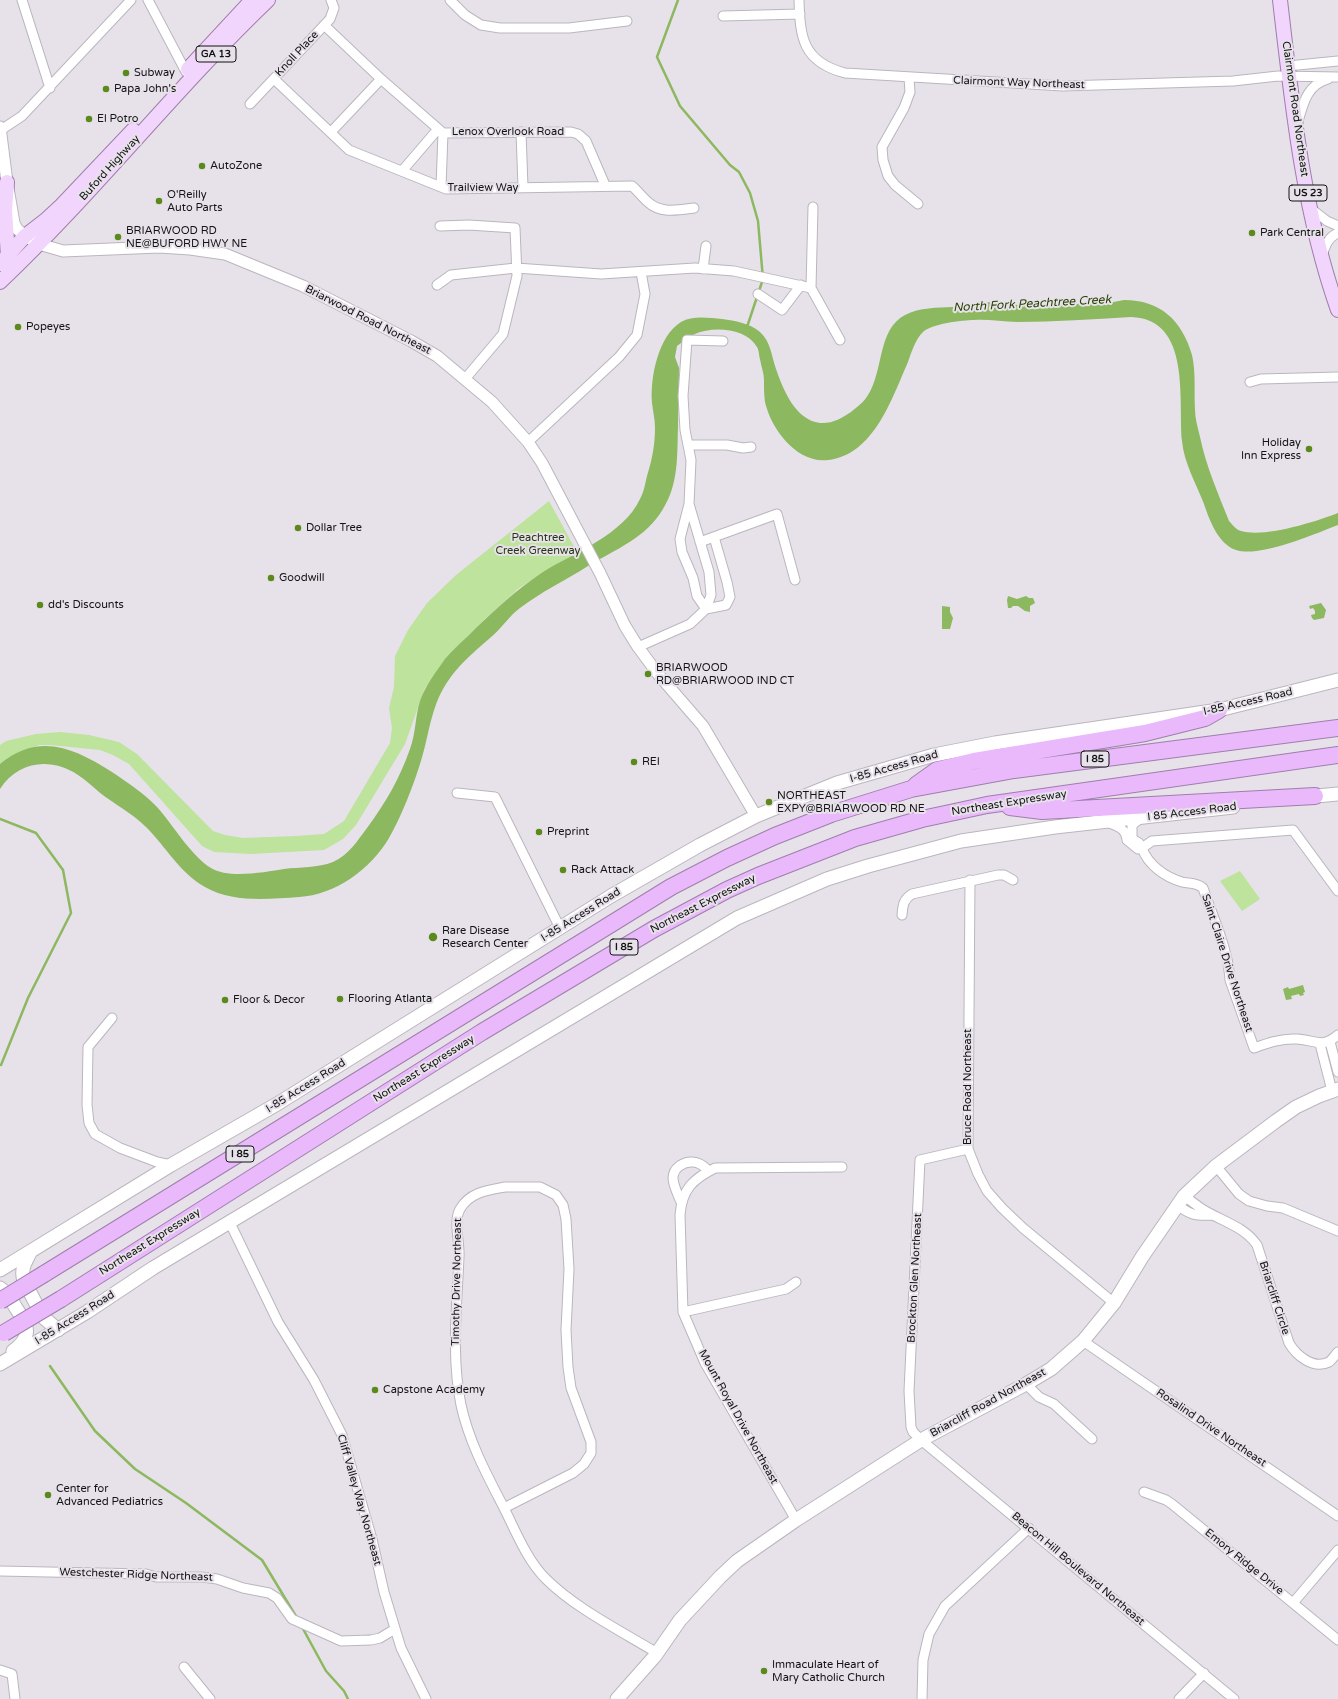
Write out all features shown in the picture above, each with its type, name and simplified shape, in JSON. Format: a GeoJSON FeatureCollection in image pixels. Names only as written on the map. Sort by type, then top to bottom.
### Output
{"type":"FeatureCollection","features":[{"type":"Feature","properties":{"kind":"highway"},"geometry":{"type":"LineString","coordinates":[[911,789],[937,770],[974,761],[1145,733],[1205,718],[1219,710]]}},
{"type":"Feature","properties":{"kind":"highway","name":"I 85"},"geometry":{"type":"LineString","coordinates":[[0,1301],[672,887],[726,858],[775,836],[832,814],[911,789],[1014,770],[1338,728]]}},
{"type":"Feature","properties":{"kind":"highway","name":"Northeast Expressway"},"geometry":{"type":"LineString","coordinates":[[2,1334],[61,1299],[482,1032],[654,929],[713,897],[792,861],[855,838],[922,819],[987,805],[1338,755]]}},
{"type":"Feature","properties":{"kind":"highway"},"geometry":{"type":"LineString","coordinates":[[987,805],[1042,811],[1315,796]]}},
{"type":"Feature","properties":{"kind":"main road","name":"Buford Highway"},"geometry":{"type":"LineString","coordinates":[[0,282],[84,198],[164,108],[268,0]]}},
{"type":"Feature","properties":{"kind":"main road","name":"Clairmont Road Northeast"},"geometry":{"type":"LineString","coordinates":[[1280,0],[1289,72],[1310,208],[1322,257],[1338,310]]}},
{"type":"Feature","properties":{"kind":"main road","name":"Buford Highway"},"geometry":{"type":"LineString","coordinates":[[4,260],[25,236],[60,207],[145,118],[249,1]]}},
{"type":"Feature","properties":{"kind":"main road"},"geometry":{"type":"LineString","coordinates":[[4,260],[7,182]]}},
{"type":"Feature","properties":{"kind":"main road","name":"I-85 Access Road"},"geometry":{"type":"LineString","coordinates":[[0,1270],[171,1165],[278,1104],[611,896],[700,844],[756,816],[837,783],[934,755],[995,743],[1219,710],[1338,680]]}},
{"type":"Feature","properties":{"kind":"main road"},"geometry":{"type":"LineString","coordinates":[[1315,796],[1338,794]]}},
{"type":"Feature","properties":{"kind":"main road","name":"I 85 Access Road"},"geometry":{"type":"LineString","coordinates":[[1069,826],[1315,796]]}},
{"type":"Feature","properties":{"kind":"main road","name":"I-85 Access Road"},"geometry":{"type":"LineString","coordinates":[[0,1364],[87,1312],[147,1272],[737,918],[827,879],[868,866],[961,841],[1069,826]]}},
{"type":"Feature","properties":{"kind":"main road","name":"Briarcliff Road Northeast"},"geometry":{"type":"LineString","coordinates":[[617,1699],[656,1653],[680,1620],[737,1561],[796,1520],[921,1440],[1026,1384],[1050,1369],[1083,1341],[1114,1303],[1180,1201],[1216,1166],[1296,1107],[1335,1090]]}},
{"type":"Feature","properties":{"kind":"main road"},"geometry":{"type":"LineString","coordinates":[[31,1251],[22,1268],[22,1275],[43,1317],[58,1330]]}},
{"type":"Feature","properties":{"kind":"main road"},"geometry":{"type":"LineString","coordinates":[[0,1288],[6,1292],[26,1323],[27,1330],[25,1340],[20,1346],[0,1360]]}},
{"type":"Feature","properties":{"kind":"main road"},"geometry":{"type":"LineString","coordinates":[[43,1317],[52,1320],[61,1320],[87,1312]]}},
{"type":"Feature","properties":{"kind":"street"},"geometry":{"type":"LineString","coordinates":[[22,0],[50,88]]}},
{"type":"Feature","properties":{"kind":"street"},"geometry":{"type":"LineString","coordinates":[[0,128],[22,116],[50,88],[131,0]]}},
{"type":"Feature","properties":{"kind":"street"},"geometry":{"type":"LineString","coordinates":[[148,0],[186,72]]}},
{"type":"Feature","properties":{"kind":"street","name":"Knoll Place"},"geometry":{"type":"LineString","coordinates":[[250,104],[330,19],[334,8],[331,0]]}},
{"type":"Feature","properties":{"kind":"street"},"geometry":{"type":"LineString","coordinates":[[450,0],[465,15],[481,25],[500,28],[569,28],[627,21]]}},
{"type":"Feature","properties":{"kind":"street","name":"Clairmont Way Northeast"},"geometry":{"type":"LineString","coordinates":[[799,0],[801,31],[805,45],[816,59],[830,69],[845,73],[1063,86],[1233,82],[1278,76],[1289,72]]}},
{"type":"Feature","properties":{"kind":"street"},"geometry":{"type":"LineString","coordinates":[[723,16],[800,14]]}},
{"type":"Feature","properties":{"kind":"street","name":"Lenox Overlook Road"},"geometry":{"type":"LineString","coordinates":[[324,25],[381,79],[441,131],[571,132],[578,134],[586,141],[605,185]]}},
{"type":"Feature","properties":{"kind":"street"},"geometry":{"type":"LineString","coordinates":[[1289,72],[1338,62]]}},
{"type":"Feature","properties":{"kind":"street"},"geometry":{"type":"LineString","coordinates":[[1289,72],[1338,77]]}},
{"type":"Feature","properties":{"kind":"street"},"geometry":{"type":"LineString","coordinates":[[1297,126],[1306,96],[1310,90],[1318,83],[1338,77]]}},
{"type":"Feature","properties":{"kind":"street"},"geometry":{"type":"LineString","coordinates":[[909,78],[910,92],[904,108],[882,147],[883,160],[888,176],[895,185],[918,204]]}},
{"type":"Feature","properties":{"kind":"street","name":"Trailview Way"},"geometry":{"type":"LineString","coordinates":[[274,79],[349,150],[446,189],[605,185],[632,186],[649,204],[656,208],[665,210],[694,208]]}},
{"type":"Feature","properties":{"kind":"street"},"geometry":{"type":"LineString","coordinates":[[331,132],[381,79]]}},
{"type":"Feature","properties":{"kind":"street","name":"Briarwood Road Northeast"},"geometry":{"type":"LineString","coordinates":[[0,128],[14,223],[17,229],[25,236],[39,244],[63,251],[159,247],[190,249],[224,254],[302,286],[411,341],[437,356],[498,408],[528,442],[542,463],[568,510],[625,626],[658,674],[703,726],[756,816]]}},
{"type":"Feature","properties":{"kind":"street"},"geometry":{"type":"LineString","coordinates":[[402,171],[441,131]]}},
{"type":"Feature","properties":{"kind":"street"},"geometry":{"type":"LineString","coordinates":[[441,131],[441,187]]}},
{"type":"Feature","properties":{"kind":"street"},"geometry":{"type":"LineString","coordinates":[[521,132],[523,187]]}},
{"type":"Feature","properties":{"kind":"street"},"geometry":{"type":"LineString","coordinates":[[813,207],[811,288],[840,340]]}},
{"type":"Feature","properties":{"kind":"street"},"geometry":{"type":"LineString","coordinates":[[1310,208],[1327,221],[1338,226]]}},
{"type":"Feature","properties":{"kind":"street"},"geometry":{"type":"LineString","coordinates":[[440,226],[468,225],[515,228],[517,276],[503,334],[465,379]]}},
{"type":"Feature","properties":{"kind":"street"},"geometry":{"type":"LineString","coordinates":[[1322,257],[1327,242],[1331,237],[1338,233]]}},
{"type":"Feature","properties":{"kind":"street"},"geometry":{"type":"LineString","coordinates":[[703,269],[706,246]]}},
{"type":"Feature","properties":{"kind":"street"},"geometry":{"type":"LineString","coordinates":[[437,285],[451,275],[516,268],[601,274],[703,269],[734,271],[811,288]]}},
{"type":"Feature","properties":{"kind":"street"},"geometry":{"type":"LineString","coordinates":[[528,442],[614,362],[637,335],[645,294],[641,272]]}},
{"type":"Feature","properties":{"kind":"street"},"geometry":{"type":"LineString","coordinates":[[758,294],[782,310],[801,285]]}},
{"type":"Feature","properties":{"kind":"street"},"geometry":{"type":"LineString","coordinates":[[706,609],[697,596],[693,578],[682,552],[680,539],[689,504],[691,460],[685,430],[683,396],[686,340],[723,341]]}},
{"type":"Feature","properties":{"kind":"street"},"geometry":{"type":"LineString","coordinates":[[1250,382],[1261,379],[1338,377]]}},
{"type":"Feature","properties":{"kind":"street"},"geometry":{"type":"LineString","coordinates":[[688,445],[726,445],[743,448],[751,447]]}},
{"type":"Feature","properties":{"kind":"street"},"geometry":{"type":"LineString","coordinates":[[638,646],[690,624],[706,609],[711,595],[709,572],[689,504]]}},
{"type":"Feature","properties":{"kind":"street"},"geometry":{"type":"LineString","coordinates":[[700,542],[777,514],[795,580]]}},
{"type":"Feature","properties":{"kind":"street"},"geometry":{"type":"LineString","coordinates":[[706,609],[726,605],[730,597],[714,537]]}},
{"type":"Feature","properties":{"kind":"street"},"geometry":{"type":"LineString","coordinates":[[457,794],[494,797],[560,928]]}},
{"type":"Feature","properties":{"kind":"street"},"geometry":{"type":"LineString","coordinates":[[1129,834],[1132,825],[1142,818]]}},
{"type":"Feature","properties":{"kind":"street","name":"Saint Claire Drive Northeast"},"geometry":{"type":"LineString","coordinates":[[1104,822],[1120,826],[1129,834],[1127,840],[1138,849],[1142,848],[1145,858],[1165,875],[1184,882],[1197,883],[1203,888],[1223,944],[1229,968],[1230,980],[1254,1048],[1278,1040],[1297,1039],[1320,1044],[1330,1042],[1338,1035]]}},
{"type":"Feature","properties":{"kind":"street"},"geometry":{"type":"LineString","coordinates":[[1142,848],[1152,841],[1293,830],[1338,891]]}},
{"type":"Feature","properties":{"kind":"street"},"geometry":{"type":"LineString","coordinates":[[902,915],[903,903],[906,898],[912,894],[998,875],[1004,875],[1013,880]]}},
{"type":"Feature","properties":{"kind":"street","name":"Bruce Road Northeast"},"geometry":{"type":"LineString","coordinates":[[970,880],[968,1149],[987,1191],[1002,1208],[1023,1228],[1114,1303]]}},
{"type":"Feature","properties":{"kind":"street"},"geometry":{"type":"LineString","coordinates":[[112,1018],[88,1047],[87,1105],[89,1123],[95,1134],[120,1148],[157,1162],[171,1165]]}},
{"type":"Feature","properties":{"kind":"street"},"geometry":{"type":"LineString","coordinates":[[1330,1042],[1338,1072]]}},
{"type":"Feature","properties":{"kind":"street"},"geometry":{"type":"LineString","coordinates":[[1320,1044],[1324,1061],[1335,1090]]}},
{"type":"Feature","properties":{"kind":"street"},"geometry":{"type":"LineString","coordinates":[[1324,1061],[1334,1058]]}},
{"type":"Feature","properties":{"kind":"street","name":"Brockton Glen Northeast"},"geometry":{"type":"LineString","coordinates":[[921,1440],[916,1436],[911,1427],[909,1391],[920,1160],[968,1149]]}},
{"type":"Feature","properties":{"kind":"street"},"geometry":{"type":"LineString","coordinates":[[681,1202],[673,1177],[675,1169],[684,1164],[694,1162],[703,1166],[709,1171]]}},
{"type":"Feature","properties":{"kind":"street"},"geometry":{"type":"LineString","coordinates":[[1216,1166],[1239,1194],[1249,1201],[1267,1206],[1284,1208],[1338,1231]]}},
{"type":"Feature","properties":{"kind":"street","name":"Mount Royal Drive Northeast"},"geometry":{"type":"LineString","coordinates":[[796,1520],[705,1363],[683,1312],[680,1215],[681,1202],[684,1195],[697,1177],[715,1168],[842,1167]]}},
{"type":"Feature","properties":{"kind":"street","name":"Timothy Drive Northeast"},"geometry":{"type":"LineString","coordinates":[[504,1508],[573,1473],[584,1464],[591,1453],[591,1442],[571,1388],[568,1367],[566,1330],[569,1268],[564,1205],[556,1195],[540,1187],[505,1186],[482,1191],[468,1198],[460,1210],[457,1223],[460,1253],[456,1327],[456,1369],[461,1405],[477,1454],[504,1508],[527,1554],[546,1579],[584,1609],[656,1653]]}},
{"type":"Feature","properties":{"kind":"street","name":"Briarcliff Circle"},"geometry":{"type":"LineString","coordinates":[[1180,1201],[1188,1214],[1196,1216],[1214,1215],[1239,1228],[1251,1237],[1257,1245],[1289,1343],[1295,1353],[1306,1361],[1315,1364],[1329,1362],[1338,1352]]}},
{"type":"Feature","properties":{"kind":"street","name":"Cliff Valley Way Northeast"},"geometry":{"type":"LineString","coordinates":[[230,1223],[278,1322],[314,1380],[342,1435],[372,1538],[384,1592],[401,1648],[426,1699]]}},
{"type":"Feature","properties":{"kind":"street"},"geometry":{"type":"LineString","coordinates":[[683,1312],[786,1289],[796,1282]]}},
{"type":"Feature","properties":{"kind":"street","name":"Rosalind Drive Northeast"},"geometry":{"type":"LineString","coordinates":[[1083,1341],[1338,1516]]}},
{"type":"Feature","properties":{"kind":"street"},"geometry":{"type":"LineString","coordinates":[[1026,1384],[1040,1397],[1054,1404],[1092,1439]]}},
{"type":"Feature","properties":{"kind":"street","name":"Beacon Hill Boulevard Northeast"},"geometry":{"type":"LineString","coordinates":[[921,1440],[1234,1699]]}},
{"type":"Feature","properties":{"kind":"street","name":"Emory Ridge Drive"},"geometry":{"type":"LineString","coordinates":[[1144,1492],[1152,1494],[1172,1504],[1338,1640]]}},
{"type":"Feature","properties":{"kind":"street"},"geometry":{"type":"LineString","coordinates":[[922,1699],[923,1660],[930,1634],[945,1606],[1029,1528]]}},
{"type":"Feature","properties":{"kind":"street"},"geometry":{"type":"LineString","coordinates":[[1293,1603],[1338,1550]]}},
{"type":"Feature","properties":{"kind":"street","name":"Westchester Ridge Northeast"},"geometry":{"type":"LineString","coordinates":[[0,1570],[146,1574],[156,1577],[202,1577],[217,1579],[243,1588],[269,1593],[277,1598],[292,1619],[341,1641],[354,1642],[375,1639],[395,1629]]}},
{"type":"Feature","properties":{"kind":"street"},"geometry":{"type":"LineString","coordinates":[[184,1667],[210,1699]]}},
{"type":"Feature","properties":{"kind":"street"},"geometry":{"type":"LineString","coordinates":[[0,1670],[12,1674],[15,1699]]}},
{"type":"Feature","properties":{"kind":"street"},"geometry":{"type":"LineString","coordinates":[[1179,1699],[1204,1673]]}},
{"type":"Feature","properties":{"kind":"green space","name":"Peachtree Creek Greenway"},"geometry":{"type":"Polygon","coordinates":[[[549,501],[577,552],[519,588],[448,656],[425,688],[405,744],[356,825],[343,839],[324,850],[251,854],[214,852],[202,846],[129,764],[100,750],[39,745],[8,758],[0,764],[0,745],[6,741],[36,734],[60,732],[89,735],[119,742],[137,754],[213,831],[243,838],[324,834],[344,821],[390,743],[392,728],[389,708],[394,687],[395,656],[408,630],[427,603],[456,575],[549,501]]]}},
{"type":"Feature","properties":{"kind":"green space"},"geometry":{"type":"Polygon","coordinates":[[[1240,871],[1260,899],[1242,911],[1220,881],[1240,871]]]}},
{"type":"Feature","properties":{"kind":"water","name":"North Fork Peachtree Creek"},"geometry":{"type":"Polygon","coordinates":[[[1124,300],[1148,304],[1159,308],[1168,314],[1176,322],[1188,343],[1193,362],[1195,413],[1203,448],[1229,521],[1234,527],[1241,531],[1251,533],[1276,531],[1316,521],[1338,513],[1338,525],[1287,544],[1258,551],[1246,552],[1236,550],[1230,547],[1219,537],[1212,524],[1191,473],[1183,449],[1180,385],[1178,365],[1173,347],[1164,332],[1151,321],[1131,317],[1031,322],[969,320],[939,325],[927,329],[918,338],[888,408],[879,423],[858,448],[844,456],[828,460],[817,460],[796,451],[779,433],[768,412],[765,402],[764,377],[759,351],[752,341],[737,332],[729,330],[702,331],[692,335],[677,346],[675,357],[679,368],[677,458],[675,479],[663,509],[648,528],[630,542],[545,591],[520,608],[455,671],[436,703],[417,773],[394,829],[372,860],[362,870],[339,886],[312,895],[299,897],[251,899],[227,896],[205,887],[188,875],[141,822],[68,769],[46,764],[25,768],[16,772],[0,789],[0,764],[14,754],[29,748],[43,746],[70,750],[98,763],[130,784],[157,807],[183,840],[204,863],[218,871],[247,874],[315,866],[333,862],[344,856],[356,843],[392,790],[412,743],[418,707],[422,695],[445,659],[486,618],[523,586],[543,572],[597,542],[622,523],[632,512],[642,494],[653,452],[655,428],[652,403],[652,382],[657,358],[666,337],[673,328],[681,322],[691,318],[706,318],[722,319],[752,326],[764,336],[769,344],[774,364],[786,394],[791,402],[797,410],[811,421],[824,423],[833,422],[851,412],[866,398],[877,374],[885,340],[890,330],[896,322],[911,312],[929,308],[989,302],[1023,305],[1102,303],[1124,300]]]}},
{"type":"Feature","properties":{"kind":"water"},"geometry":{"type":"Polygon","coordinates":[[[1008,596],[1017,599],[1026,596],[1033,598],[1035,603],[1030,606],[1030,612],[1025,611],[1018,606],[1008,608],[1008,596]]]}},
{"type":"Feature","properties":{"kind":"water"},"geometry":{"type":"Polygon","coordinates":[[[1321,603],[1326,610],[1324,618],[1314,620],[1311,615],[1315,614],[1315,611],[1313,608],[1310,609],[1309,606],[1321,603]]]}},
{"type":"Feature","properties":{"kind":"water"},"geometry":{"type":"Polygon","coordinates":[[[942,606],[950,607],[950,612],[953,618],[950,629],[942,629],[942,606]]]}},
{"type":"Feature","properties":{"kind":"water"},"geometry":{"type":"Polygon","coordinates":[[[1303,985],[1305,992],[1303,993],[1304,995],[1300,996],[1299,994],[1291,996],[1292,999],[1286,1000],[1283,989],[1303,985]]]}},
{"type":"Feature","properties":{"kind":"waterway"},"geometry":{"type":"LineString","coordinates":[[678,0],[657,57],[680,106],[730,165],[739,172],[750,193],[758,221],[763,279],[747,327]]}},
{"type":"Feature","properties":{"kind":"waterway"},"geometry":{"type":"LineString","coordinates":[[0,819],[36,833],[63,870],[71,913],[28,998],[1,1065]]}},
{"type":"Feature","properties":{"kind":"waterway"},"geometry":{"type":"LineString","coordinates":[[50,1366],[95,1431],[135,1469],[186,1503],[262,1560],[297,1618]]}},
{"type":"Feature","properties":{"kind":"waterway"},"geometry":{"type":"LineString","coordinates":[[302,1627],[326,1671],[344,1691],[348,1699]]}},
{"type":"Feature","properties":{"kind":"place","name":"Subway"},"geometry":{"type":"Point","coordinates":[126,73]}},
{"type":"Feature","properties":{"kind":"place","name":"Papa John's"},"geometry":{"type":"Point","coordinates":[106,89]}},
{"type":"Feature","properties":{"kind":"place","name":"El Potro"},"geometry":{"type":"Point","coordinates":[89,119]}},
{"type":"Feature","properties":{"kind":"place","name":"AutoZone"},"geometry":{"type":"Point","coordinates":[202,166]}},
{"type":"Feature","properties":{"kind":"place","name":"O'Reilly Auto Parts"},"geometry":{"type":"Point","coordinates":[159,201]}},
{"type":"Feature","properties":{"kind":"place","name":"Park Central"},"geometry":{"type":"Point","coordinates":[1252,233]}},
{"type":"Feature","properties":{"kind":"place","name":"BRIARWOOD RD NE@BUFORD HWY NE"},"geometry":{"type":"Point","coordinates":[118,237]}},
{"type":"Feature","properties":{"kind":"place","name":"Popeyes"},"geometry":{"type":"Point","coordinates":[18,327]}},
{"type":"Feature","properties":{"kind":"place","name":"Holiday Inn Express"},"geometry":{"type":"Point","coordinates":[1309,449]}},
{"type":"Feature","properties":{"kind":"place","name":"Dollar Tree"},"geometry":{"type":"Point","coordinates":[298,528]}},
{"type":"Feature","properties":{"kind":"place","name":"Goodwill"},"geometry":{"type":"Point","coordinates":[271,578]}},
{"type":"Feature","properties":{"kind":"place","name":"dd's Discounts"},"geometry":{"type":"Point","coordinates":[40,605]}},
{"type":"Feature","properties":{"kind":"place","name":"BRIARWOOD RD@BRIARWOOD IND CT"},"geometry":{"type":"Point","coordinates":[648,674]}},
{"type":"Feature","properties":{"kind":"place","name":"REI"},"geometry":{"type":"Point","coordinates":[634,762]}},
{"type":"Feature","properties":{"kind":"place","name":"NORTHEAST EXPY@BRIARWOOD RD NE"},"geometry":{"type":"Point","coordinates":[769,802]}},
{"type":"Feature","properties":{"kind":"place","name":"Preprint"},"geometry":{"type":"Point","coordinates":[539,832]}},
{"type":"Feature","properties":{"kind":"place","name":"Rack Attack"},"geometry":{"type":"Point","coordinates":[563,870]}},
{"type":"Feature","properties":{"kind":"place","name":"Rare Disease Research Center"},"geometry":{"type":"Point","coordinates":[433,937]}},
{"type":"Feature","properties":{"kind":"place","name":"Flooring Atlanta"},"geometry":{"type":"Point","coordinates":[340,999]}},
{"type":"Feature","properties":{"kind":"place","name":"Floor & Decor"},"geometry":{"type":"Point","coordinates":[225,1000]}},
{"type":"Feature","properties":{"kind":"place","name":"Capstone Academy"},"geometry":{"type":"Point","coordinates":[375,1390]}},
{"type":"Feature","properties":{"kind":"place","name":"Center for Advanced Pediatrics"},"geometry":{"type":"Point","coordinates":[48,1495]}},
{"type":"Feature","properties":{"kind":"place","name":"Immaculate Heart of Mary Catholic Church"},"geometry":{"type":"Point","coordinates":[764,1671]}}]}
